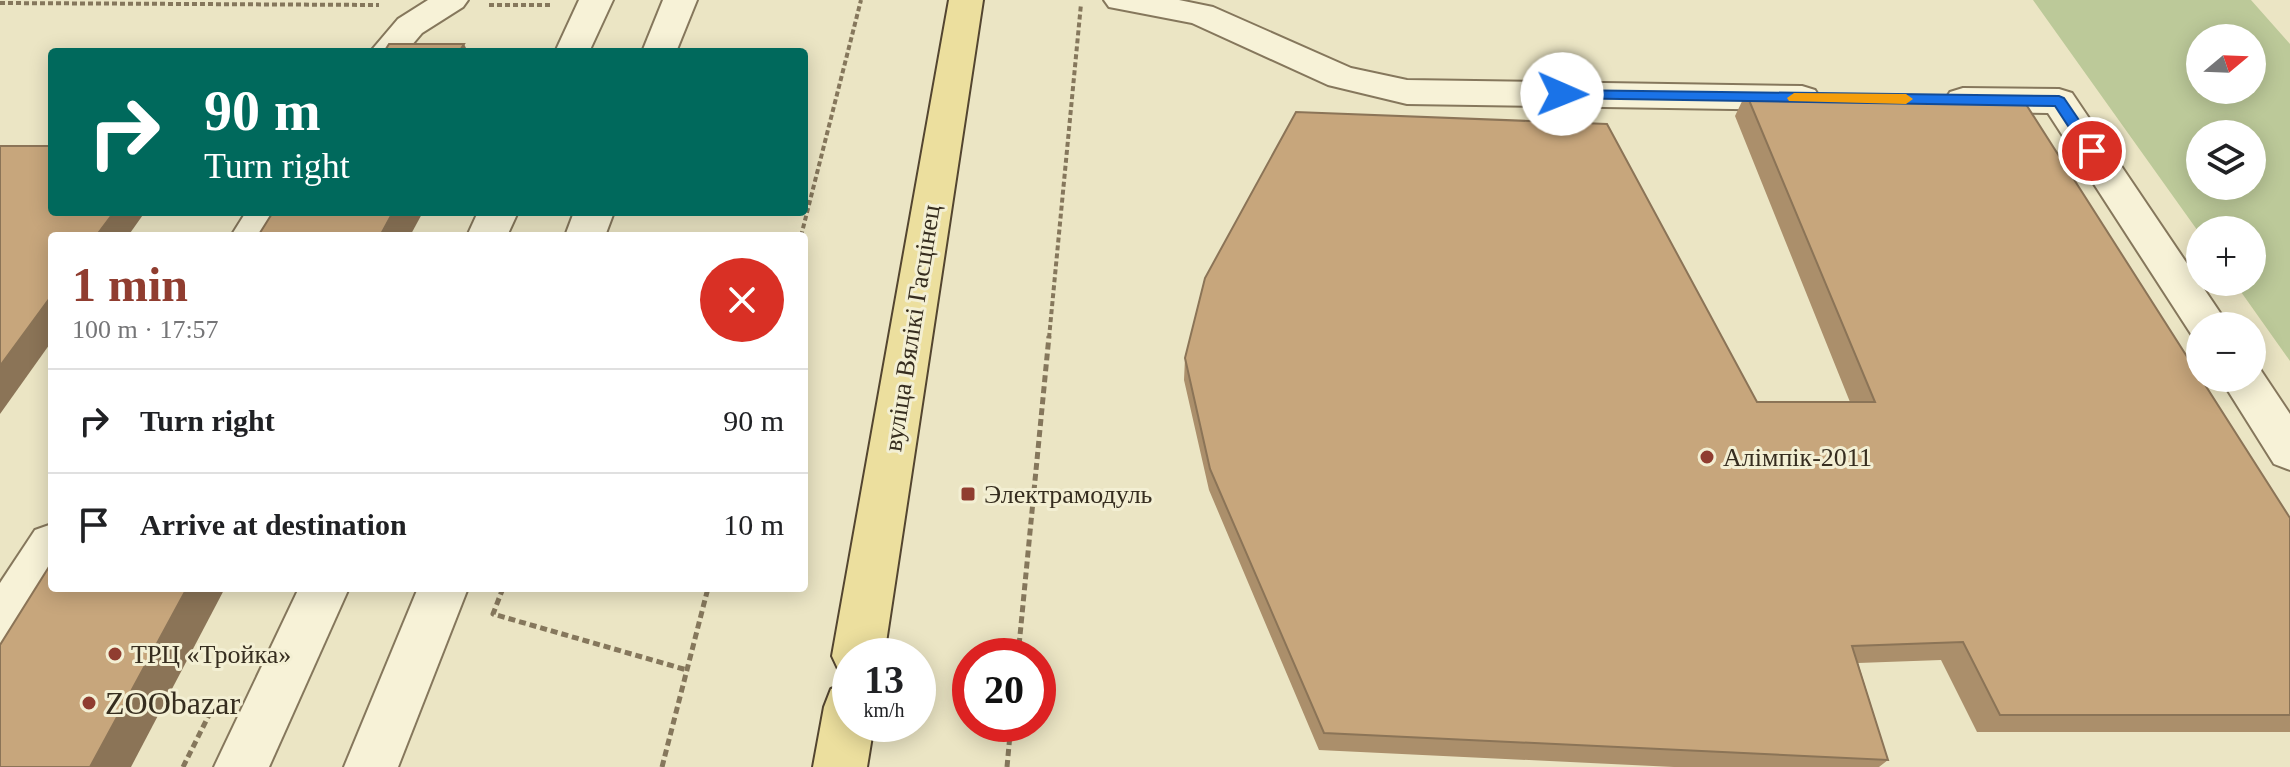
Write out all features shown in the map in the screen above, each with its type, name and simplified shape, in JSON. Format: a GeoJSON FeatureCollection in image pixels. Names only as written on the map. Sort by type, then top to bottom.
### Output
{"type":"FeatureCollection","features":[{"type":"Feature","properties":{"kind":"main road","name":"вуліца Вялікі Гасцінец"},"geometry":{"type":"LineString","coordinates":[[861,638],[966,0]]}},
{"type":"Feature","properties":{"kind":"main road"},"geometry":{"type":"LineString","coordinates":[[840,767],[844,742]]}},
{"type":"Feature","properties":{"kind":"lane"},"geometry":{"type":"LineString","coordinates":[[661,48],[680,0]]}},
{"type":"Feature","properties":{"kind":"lane"},"geometry":{"type":"LineString","coordinates":[[1121,0],[1201,14],[1341,77],[1407,92],[1836,98]]}},
{"type":"Feature","properties":{"kind":"lane"},"geometry":{"type":"LineString","coordinates":[[573,48],[580,2]]}},
{"type":"Feature","properties":{"kind":"lane"},"geometry":{"type":"LineString","coordinates":[[391,48],[410,26],[448,3]]}},
{"type":"Feature","properties":{"kind":"lane"},"geometry":{"type":"LineString","coordinates":[[1932,100],[2059,101],[2199,312]]}},
{"type":"Feature","properties":{"kind":"lane"},"geometry":{"type":"LineString","coordinates":[[2251,392],[2290,451]]}},
{"type":"Feature","properties":{"kind":"lane"},"geometry":{"type":"LineString","coordinates":[[0,626],[48,551]]}},
{"type":"Feature","properties":{"kind":"lane"},"geometry":{"type":"LineString","coordinates":[[241,767],[322,592]]}},
{"type":"Feature","properties":{"kind":"lane"},"geometry":{"type":"LineString","coordinates":[[371,767],[441,592]]}},
{"type":"Feature","properties":{"kind":"path"},"geometry":{"type":"LineString","coordinates":[[808,208],[861,0]]}},
{"type":"Feature","properties":{"kind":"path"},"geometry":{"type":"LineString","coordinates":[[1020,638],[1081,0]]}},
{"type":"Feature","properties":{"kind":"path"},"geometry":{"type":"LineString","coordinates":[[0,3],[580,2]]}},
{"type":"Feature","properties":{"kind":"path"},"geometry":{"type":"LineString","coordinates":[[501,592],[493,614],[687,670]]}},
{"type":"Feature","properties":{"kind":"path"},"geometry":{"type":"LineString","coordinates":[[662,767],[707,592]]}},
{"type":"Feature","properties":{"kind":"path"},"geometry":{"type":"LineString","coordinates":[[1007,767],[1009,742]]}},
{"type":"Feature","properties":{"kind":"green space"},"geometry":{"type":"Polygon","coordinates":[[[2033,0],[2251,0],[2290,44],[2290,361],[2266,327],[2266,312],[2255,312],[2244,296],[2266,296],[2266,216],[2187,216],[2033,0]]]}},
{"type":"Feature","properties":{"kind":"building"},"geometry":{"type":"Polygon","coordinates":[[[389,44],[464,44],[462,48],[386,48],[389,44]]]}},
{"type":"Feature","properties":{"kind":"building","name":"Алімпік-2011"},"geometry":{"type":"Polygon","coordinates":[[[1746,93],[2022,98],[2186,355],[2186,392],[2210,392],[2290,518],[2290,715],[2000,715],[1963,642],[1852,646],[1888,760],[1324,733],[1210,469],[1185,358],[1205,278],[1296,112],[1607,124],[1757,402],[1875,402],[1746,93]]]}},
{"type":"Feature","properties":{"kind":"building"},"geometry":{"type":"Polygon","coordinates":[[[0,146],[48,146],[48,216],[111,216],[99,232],[48,232],[48,300],[0,366],[0,146]]]}},
{"type":"Feature","properties":{"kind":"building"},"geometry":{"type":"Polygon","coordinates":[[[270,216],[391,216],[382,232],[260,232],[270,216]]]}},
{"type":"Feature","properties":{"kind":"building","name":"ТРЦ «Тройка»"},"geometry":{"type":"Polygon","coordinates":[[[48,568],[48,592],[185,592],[90,767],[0,767],[0,645],[48,568]]]}},
{"type":"Feature","properties":{"kind":"slow traffic"},"geometry":{"type":"LineString","coordinates":[[1794,98],[1906,99]]}},
{"type":"Feature","properties":{"kind":"place","name":"Алімпік-2011"},"geometry":{"type":"Point","coordinates":[1707,457]}},
{"type":"Feature","properties":{"kind":"place","name":"Электрамодуль"},"geometry":{"type":"Point","coordinates":[968,494]}},
{"type":"Feature","properties":{"kind":"place","name":"ТРЦ «Тройка»"},"geometry":{"type":"Point","coordinates":[115,654]}},
{"type":"Feature","properties":{"kind":"place","name":"ZOObazar"},"geometry":{"type":"Point","coordinates":[89,703]}},
{"type":"Feature","properties":{"kind":"route"},"geometry":{"type":"LineString","coordinates":[[1562,94],[2059,101],[2092,151]]}}]}
